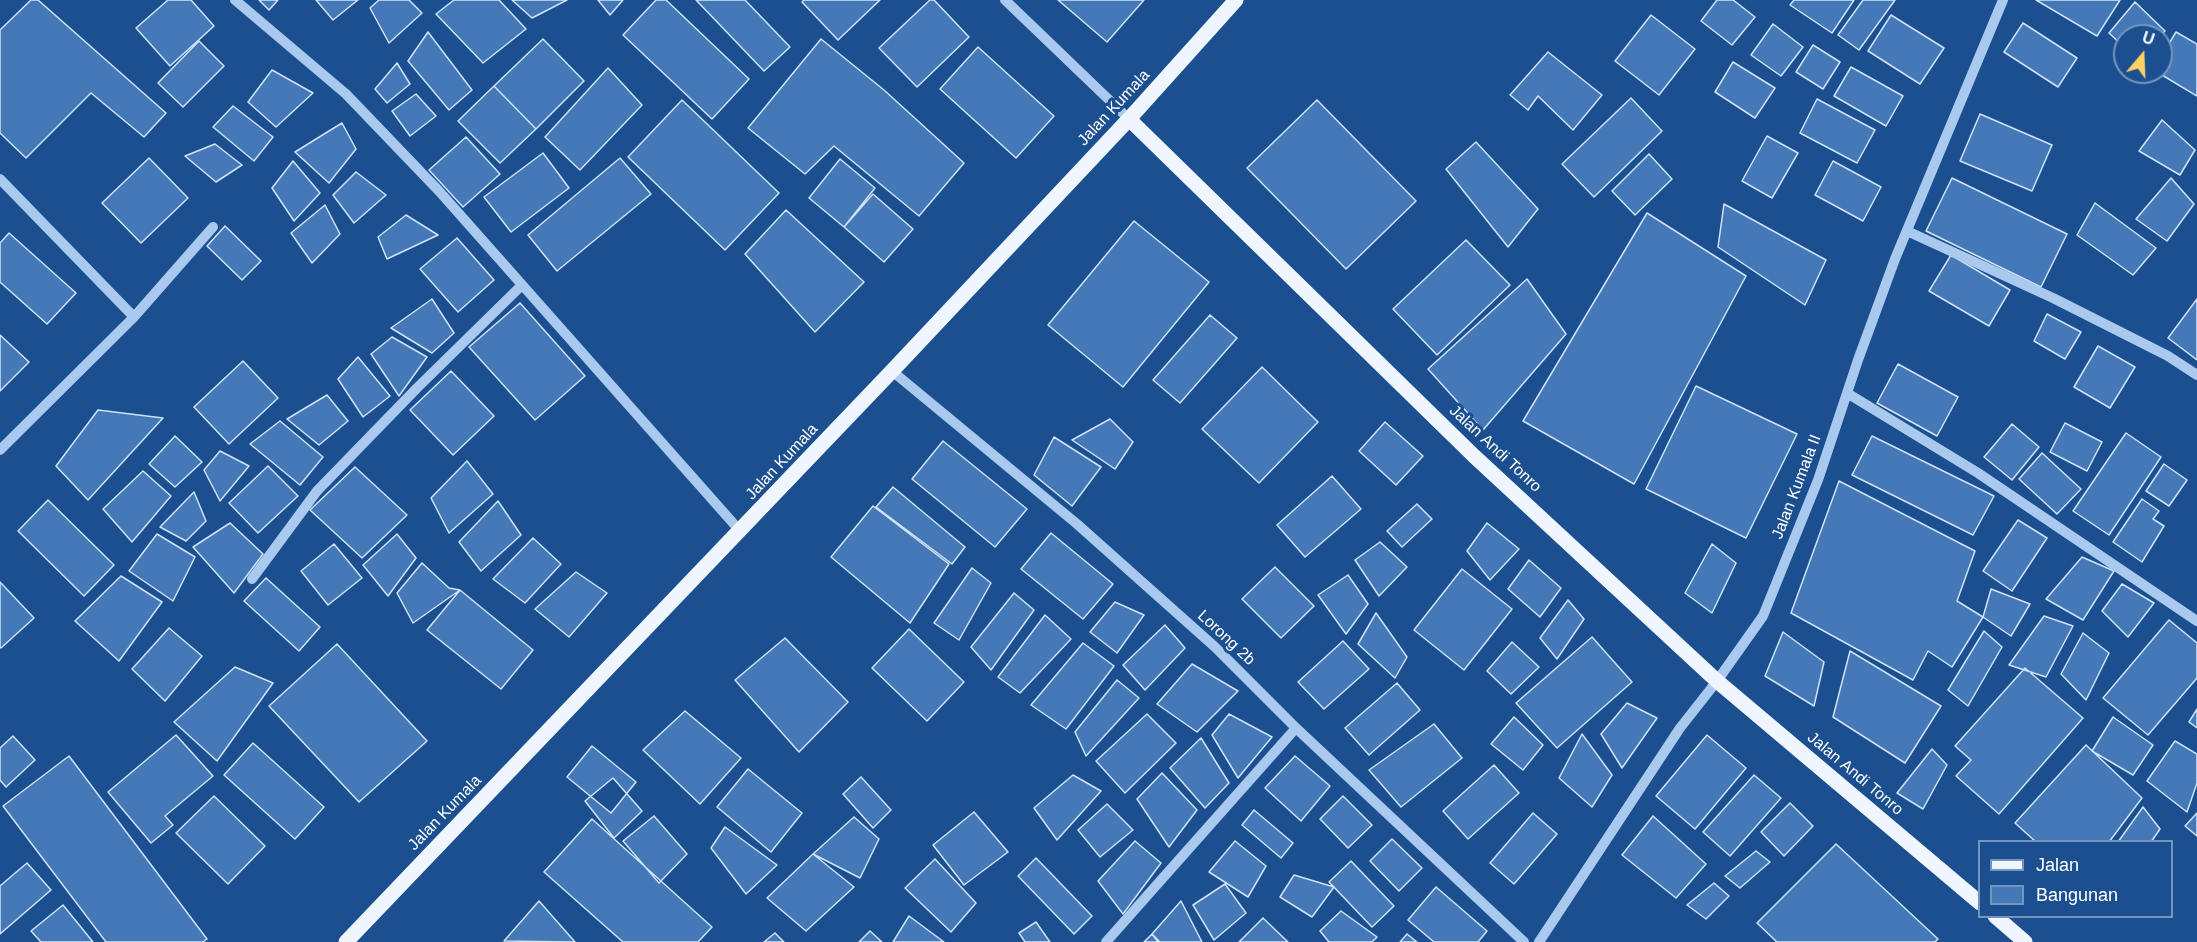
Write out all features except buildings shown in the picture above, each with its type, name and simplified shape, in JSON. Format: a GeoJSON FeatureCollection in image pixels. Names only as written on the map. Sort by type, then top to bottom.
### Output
{"type":"FeatureCollection","features":[{"type":"Feature","properties":{"kind":"main road","name":"Jalan Kumala"},"geometry":{"type":"LineString","coordinates":[[346,942],[741,532],[1129,119],[1236,0]]}},
{"type":"Feature","properties":{"kind":"main road","name":"Jalan Andi Tonro"},"geometry":{"type":"LineString","coordinates":[[1129,119],[1474,456],[1717,681],[1978,901]]}},
{"type":"Feature","properties":{"kind":"main road"},"geometry":{"type":"LineString","coordinates":[[1997,918],[2025,942]]}},
{"type":"Feature","properties":{"kind":"street"},"geometry":{"type":"LineString","coordinates":[[235,0],[346,94],[439,191],[741,532]]}},
{"type":"Feature","properties":{"kind":"street","name":"Jalan Andi Tonro"},"geometry":{"type":"LineString","coordinates":[[1005,0],[1129,119]]}},
{"type":"Feature","properties":{"kind":"street","name":"Jalan Kumala II"},"geometry":{"type":"LineString","coordinates":[[1539,942],[1680,728],[1763,616],[1818,480],[1847,393],[1907,231],[2003,0]]}},
{"type":"Feature","properties":{"kind":"street"},"geometry":{"type":"LineString","coordinates":[[0,179],[134,316]]}},
{"type":"Feature","properties":{"kind":"street"},"geometry":{"type":"LineString","coordinates":[[0,450],[134,316],[213,227]]}},
{"type":"Feature","properties":{"kind":"street"},"geometry":{"type":"LineString","coordinates":[[1907,231],[2053,298],[2168,356],[2197,375]]}},
{"type":"Feature","properties":{"kind":"street"},"geometry":{"type":"LineString","coordinates":[[252,579],[317,491],[522,285]]}},
{"type":"Feature","properties":{"kind":"street","name":"Lorong 2b"},"geometry":{"type":"LineString","coordinates":[[892,371],[1086,532],[1215,647],[1296,728],[1524,942]]}},
{"type":"Feature","properties":{"kind":"street"},"geometry":{"type":"LineString","coordinates":[[1847,393],[1978,473],[2197,621]]}},
{"type":"Feature","properties":{"kind":"street"},"geometry":{"type":"LineString","coordinates":[[1106,942],[1296,728]]}}]}
